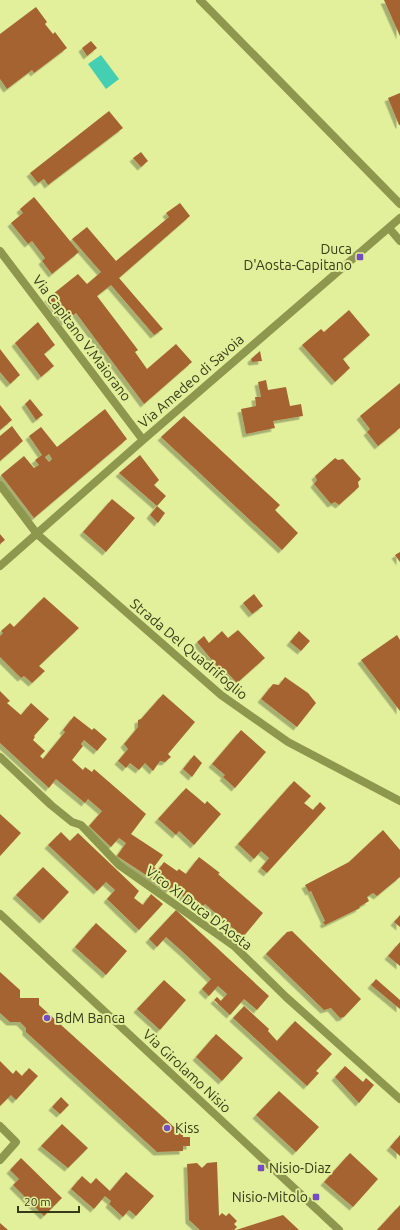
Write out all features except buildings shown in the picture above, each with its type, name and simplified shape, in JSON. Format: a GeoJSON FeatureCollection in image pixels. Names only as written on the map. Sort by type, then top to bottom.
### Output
{"type":"FeatureCollection","features":[{"type":"Feature","properties":{"kind":"street"},"geometry":{"type":"LineString","coordinates":[[200,0],[400,204]]}},
{"type":"Feature","properties":{"kind":"street","name":"Via Amedeo di Savoia"},"geometry":{"type":"LineString","coordinates":[[0,566],[400,218]]}},
{"type":"Feature","properties":{"kind":"street"},"geometry":{"type":"LineString","coordinates":[[389,228],[400,241]]}},
{"type":"Feature","properties":{"kind":"street","name":"Via Capitano V.Maiorano"},"geometry":{"type":"LineString","coordinates":[[0,251],[143,440]]}},
{"type":"Feature","properties":{"kind":"street","name":"Strada Del Quadrifoglio"},"geometry":{"type":"LineString","coordinates":[[0,485],[37,534],[221,696],[288,742],[400,801]]}},
{"type":"Feature","properties":{"kind":"street","name":"Vico XI Duca D'Aosta"},"geometry":{"type":"LineString","coordinates":[[0,757],[51,805],[72,822],[81,825],[119,865],[234,946],[286,997],[400,1099]]}},
{"type":"Feature","properties":{"kind":"street","name":"Via Girolamo Nisio"},"geometry":{"type":"LineString","coordinates":[[0,914],[340,1230]]}},
{"type":"Feature","properties":{"kind":"street"},"geometry":{"type":"LineString","coordinates":[[0,1126],[16,1142],[0,1160]]}},
{"type":"Feature","properties":{"kind":"water"},"geometry":{"type":"Polygon","coordinates":[[[101,55],[119,79],[106,89],[88,64],[101,55]]]}},
{"type":"Feature","properties":{"kind":"place","name":"Duca D'Aosta-Capitano"},"geometry":{"type":"Point","coordinates":[360,257]}},
{"type":"Feature","properties":{"kind":"place","name":"BdM Banca"},"geometry":{"type":"Point","coordinates":[47,1018]}},
{"type":"Feature","properties":{"kind":"place","name":"Kiss"},"geometry":{"type":"Point","coordinates":[167,1128]}},
{"type":"Feature","properties":{"kind":"place","name":"Nisio-Diaz"},"geometry":{"type":"Point","coordinates":[261,1168]}},
{"type":"Feature","properties":{"kind":"place","name":"Nisio-Mitolo"},"geometry":{"type":"Point","coordinates":[316,1197]}}]}
